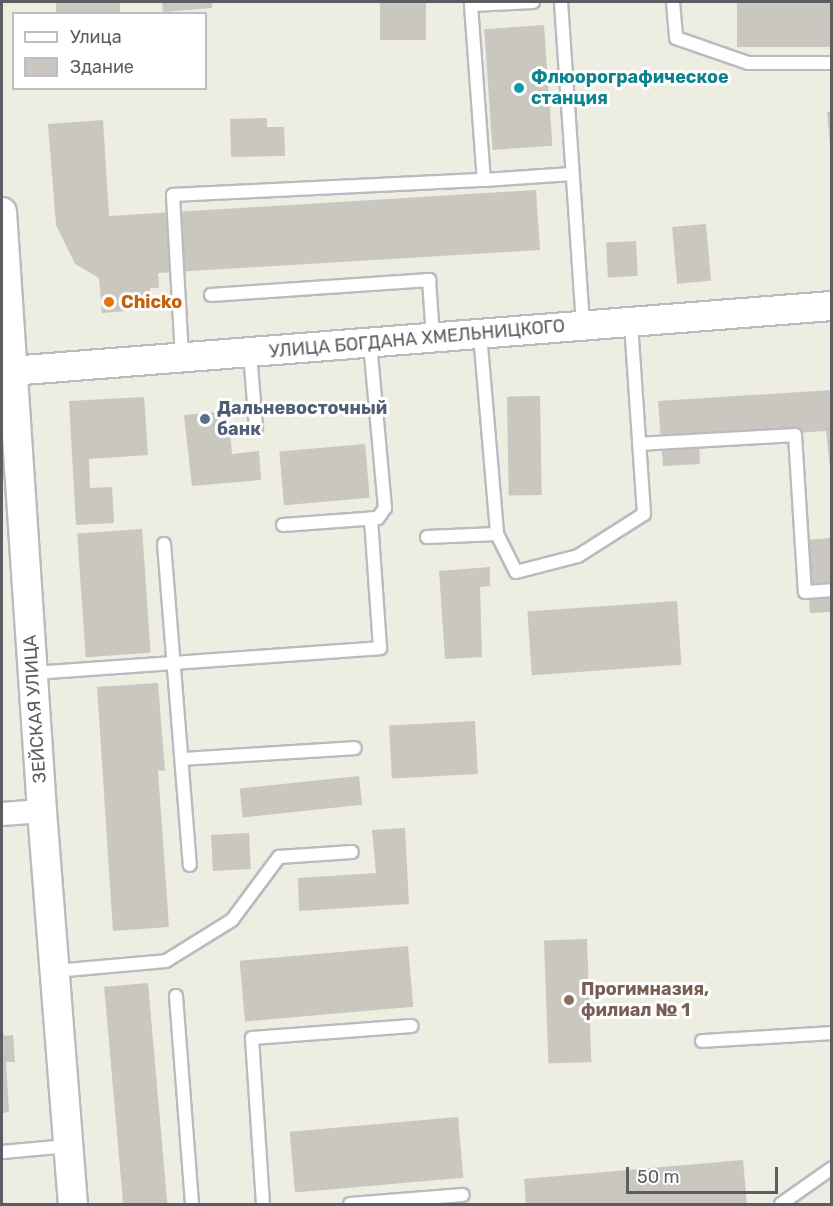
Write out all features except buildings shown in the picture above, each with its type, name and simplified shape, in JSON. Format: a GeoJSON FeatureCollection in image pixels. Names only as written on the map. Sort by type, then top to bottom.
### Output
{"type":"FeatureCollection","features":[{"type":"Feature","properties":{"kind":"street","name":"ЗЕЙСКАЯ УЛИЦА"},"geometry":{"type":"LineString","coordinates":[[2,212],[6,371],[33,673],[73,1204]]}},
{"type":"Feature","properties":{"kind":"street","name":"УЛИЦА БОГДАНА ХМЕЛЬНИЦКОГО"},"geometry":{"type":"LineString","coordinates":[[6,371],[831,306]]}},
{"type":"Feature","properties":{"kind":"street"},"geometry":{"type":"LineString","coordinates":[[2,814],[42,811]]}},
{"type":"Feature","properties":{"kind":"lane"},"geometry":{"type":"LineString","coordinates":[[484,180],[471,5],[533,2]]}},
{"type":"Feature","properties":{"kind":"lane"},"geometry":{"type":"LineString","coordinates":[[561,2],[583,326]]}},
{"type":"Feature","properties":{"kind":"lane"},"geometry":{"type":"LineString","coordinates":[[673,2],[676,38],[748,63],[831,63]]}},
{"type":"Feature","properties":{"kind":"lane"},"geometry":{"type":"LineString","coordinates":[[182,357],[173,195],[572,174]]}},
{"type":"Feature","properties":{"kind":"lane"},"geometry":{"type":"LineString","coordinates":[[211,295],[429,280],[433,337]]}},
{"type":"Feature","properties":{"kind":"lane"},"geometry":{"type":"LineString","coordinates":[[480,334],[497,534],[516,572],[578,556],[644,514],[631,322]]}},
{"type":"Feature","properties":{"kind":"lane"},"geometry":{"type":"LineString","coordinates":[[283,525],[378,518],[385,508],[370,342]]}},
{"type":"Feature","properties":{"kind":"lane"},"geometry":{"type":"LineString","coordinates":[[250,352],[256,429]]}},
{"type":"Feature","properties":{"kind":"lane"},"geometry":{"type":"LineString","coordinates":[[639,444],[795,435],[805,592],[831,590]]}},
{"type":"Feature","properties":{"kind":"lane"},"geometry":{"type":"LineString","coordinates":[[33,673],[380,648],[371,519]]}},
{"type":"Feature","properties":{"kind":"lane"},"geometry":{"type":"LineString","coordinates":[[427,537],[497,534]]}},
{"type":"Feature","properties":{"kind":"lane"},"geometry":{"type":"LineString","coordinates":[[164,544],[190,865]]}},
{"type":"Feature","properties":{"kind":"lane"},"geometry":{"type":"LineString","coordinates":[[182,759],[355,747]]}},
{"type":"Feature","properties":{"kind":"lane"},"geometry":{"type":"LineString","coordinates":[[55,971],[166,961],[231,920],[279,857],[352,852]]}},
{"type":"Feature","properties":{"kind":"lane"},"geometry":{"type":"LineString","coordinates":[[176,996],[192,1204]]}},
{"type":"Feature","properties":{"kind":"lane"},"geometry":{"type":"LineString","coordinates":[[263,1204],[252,1038],[412,1026]]}},
{"type":"Feature","properties":{"kind":"lane"},"geometry":{"type":"LineString","coordinates":[[702,1041],[831,1033]]}},
{"type":"Feature","properties":{"kind":"lane"},"geometry":{"type":"LineString","coordinates":[[2,1152],[68,1146]]}},
{"type":"Feature","properties":{"kind":"lane"},"geometry":{"type":"LineString","coordinates":[[781,1204],[831,1168]]}},
{"type":"Feature","properties":{"kind":"lane"},"geometry":{"type":"LineString","coordinates":[[350,1204],[463,1195]]}},
{"type":"Feature","properties":{"kind":"place","name":"Флюорографическое станция"},"geometry":{"type":"Point","coordinates":[519,88]}},
{"type":"Feature","properties":{"kind":"place","name":"Chicko"},"geometry":{"type":"Point","coordinates":[109,302]}},
{"type":"Feature","properties":{"kind":"place","name":"Дальневосточный банк"},"geometry":{"type":"Point","coordinates":[205,419]}},
{"type":"Feature","properties":{"kind":"place","name":"Прогимназия, филиал № 1"},"geometry":{"type":"Point","coordinates":[569,1000]}}]}
